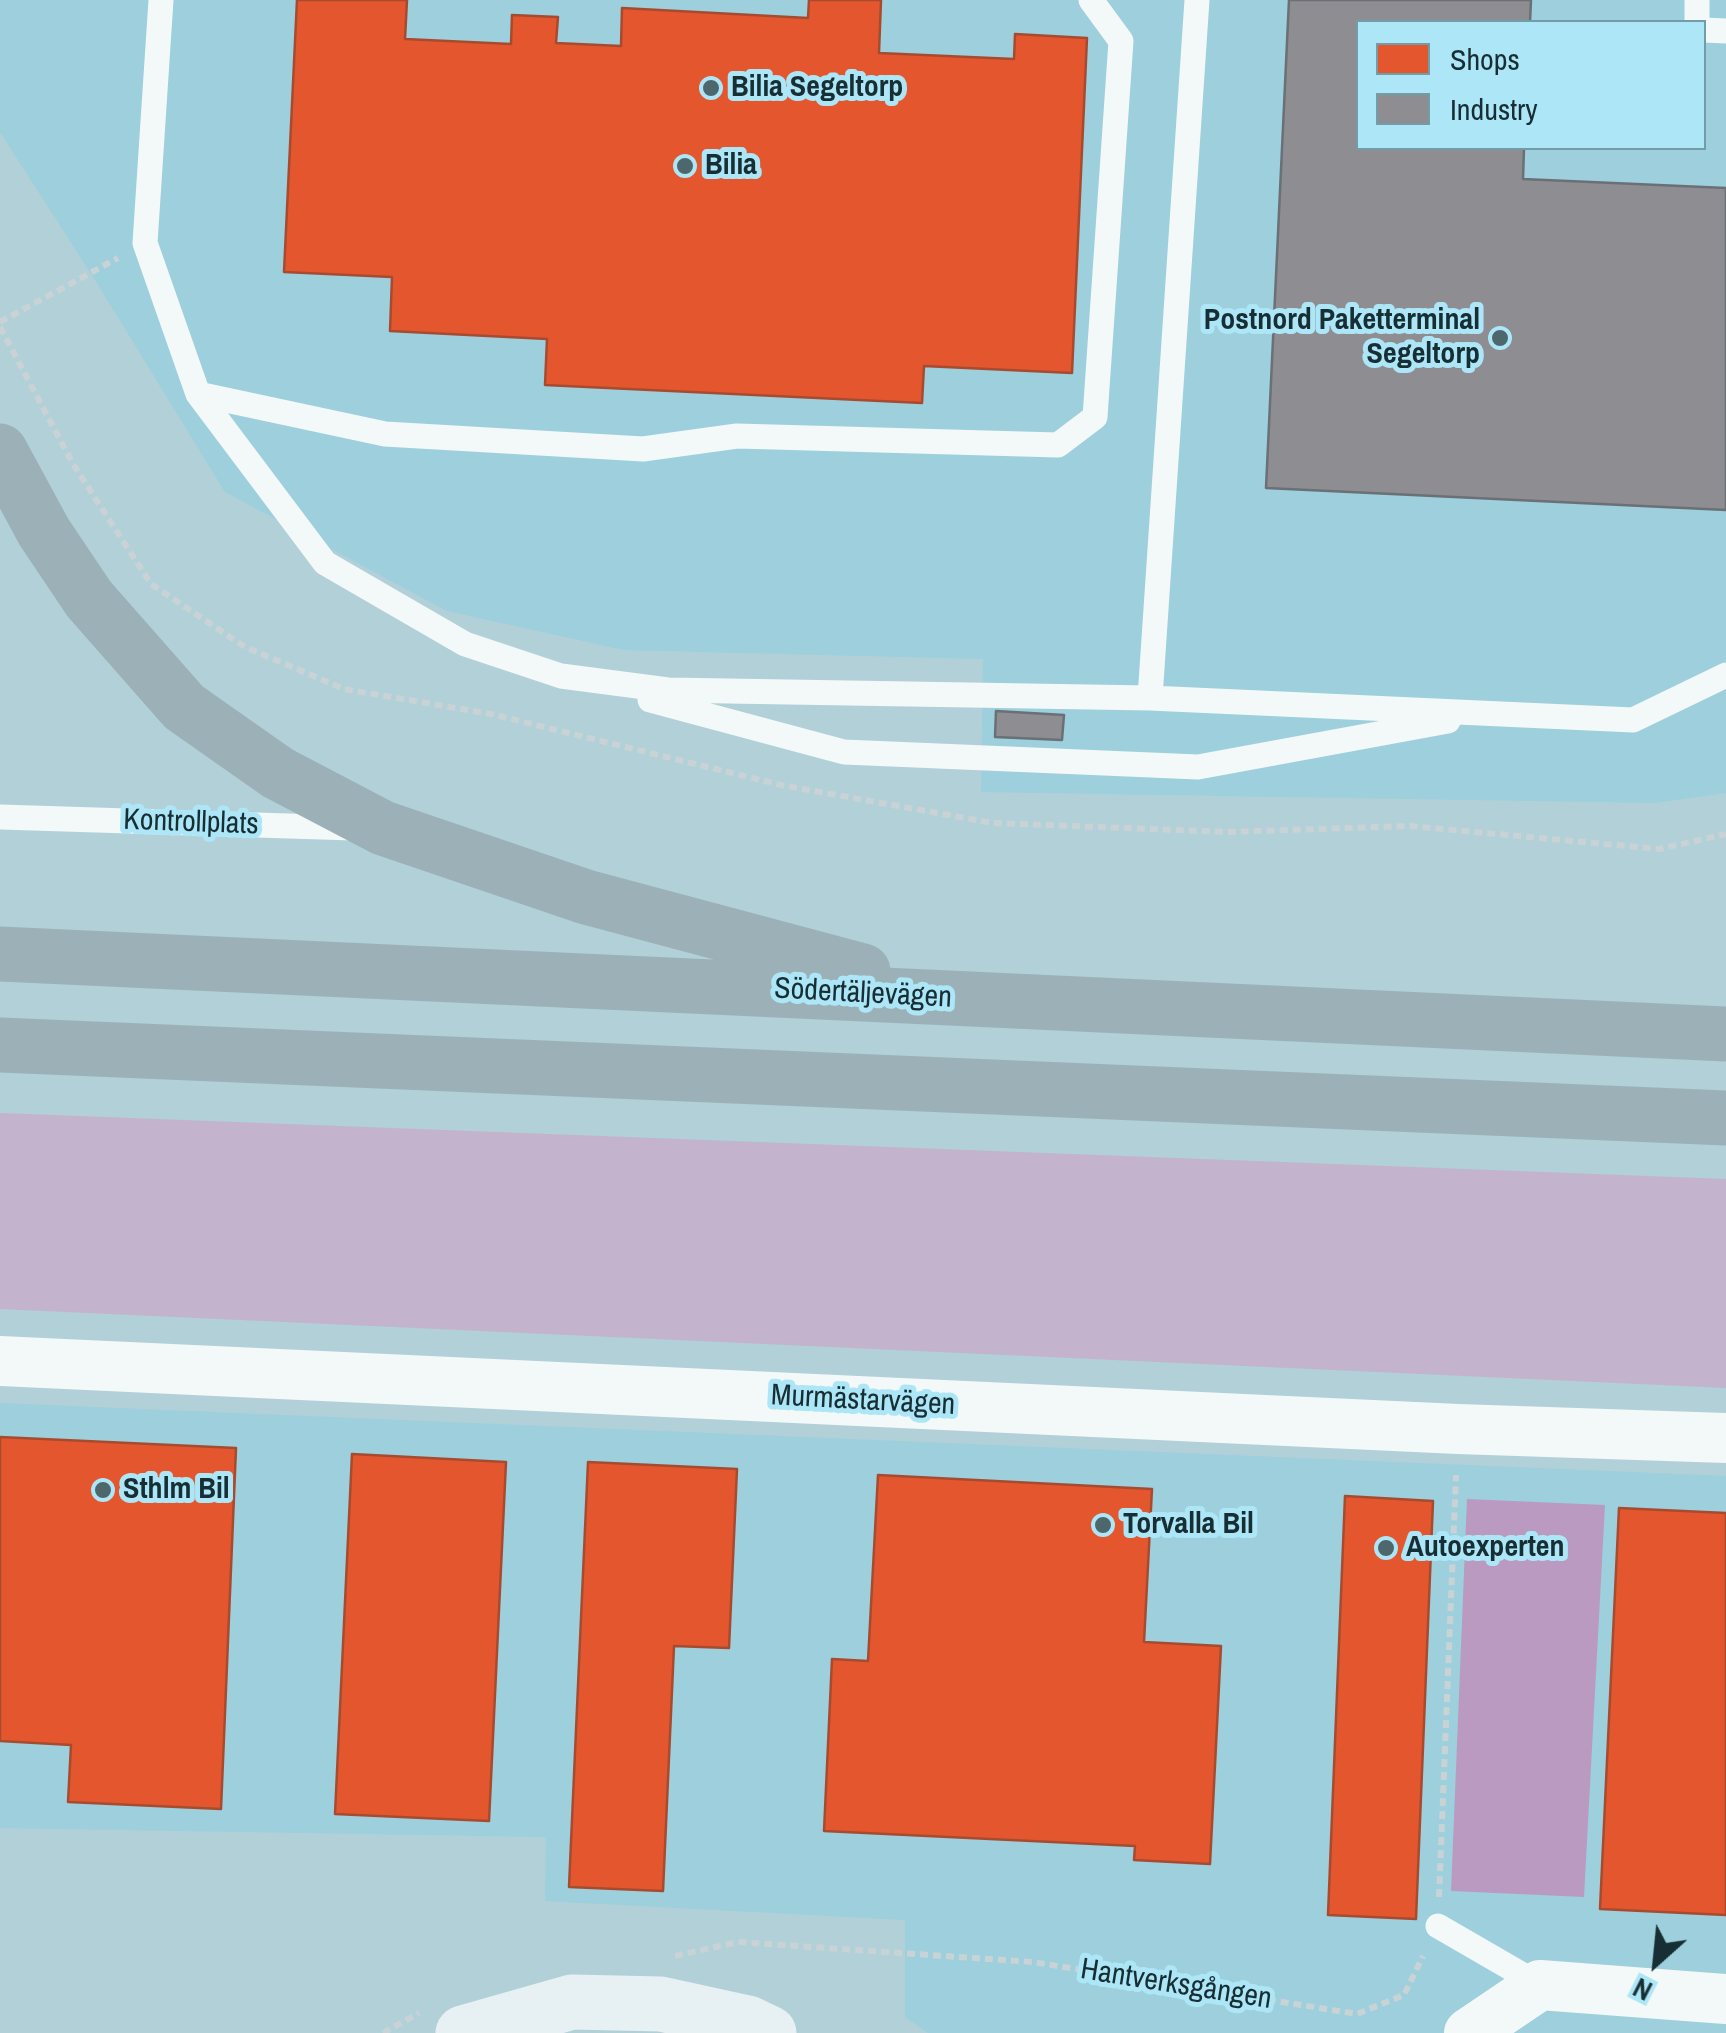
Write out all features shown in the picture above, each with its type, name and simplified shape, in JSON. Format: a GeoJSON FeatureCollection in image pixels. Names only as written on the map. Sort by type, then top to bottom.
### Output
{"type":"FeatureCollection","features":[{"type":"Feature","properties":{"kind":"highway"},"geometry":{"type":"LineString","coordinates":[[0,451],[44,532],[89,599],[184,707],[278,773],[383,828],[586,897],[968,999]]}},
{"type":"Feature","properties":{"kind":"highway","name":"Södertäljevägen"},"geometry":{"type":"LineString","coordinates":[[0,954],[1726,1034]]}},
{"type":"Feature","properties":{"kind":"highway"},"geometry":{"type":"LineString","coordinates":[[0,1044],[1726,1118]]}},
{"type":"Feature","properties":{"kind":"main road"},"geometry":{"type":"LineString","coordinates":[[449,2021],[572,2002],[661,2004],[748,2023],[769,2033]]}},
{"type":"Feature","properties":{"kind":"street","name":"Murmästarvägen"},"geometry":{"type":"LineString","coordinates":[[0,1361],[1726,1438]]}},
{"type":"Feature","properties":{"kind":"street"},"geometry":{"type":"LineString","coordinates":[[1468,2033],[1540,1986],[1726,1999]]}},
{"type":"Feature","properties":{"kind":"lane"},"geometry":{"type":"LineString","coordinates":[[161,0],[145,244],[198,394],[325,562],[465,644],[561,676],[844,752],[1198,767],[1493,713]]}},
{"type":"Feature","properties":{"kind":"lane"},"geometry":{"type":"LineString","coordinates":[[198,394],[384,434],[643,449],[737,436],[1058,445],[1095,417],[1121,41],[1092,0]]}},
{"type":"Feature","properties":{"kind":"lane"},"geometry":{"type":"LineString","coordinates":[[1150,698],[1197,0]]}},
{"type":"Feature","properties":{"kind":"lane"},"geometry":{"type":"LineString","coordinates":[[561,676],[668,690],[1150,698],[1633,720],[1726,675]]}},
{"type":"Feature","properties":{"kind":"lane","name":"Kontrollplats"},"geometry":{"type":"LineString","coordinates":[[0,817],[383,828]]}},
{"type":"Feature","properties":{"kind":"lane"},"geometry":{"type":"LineString","coordinates":[[1438,1926],[1540,1986]]}},
{"type":"Feature","properties":{"kind":"path"},"geometry":{"type":"LineString","coordinates":[[0,322],[145,244]]}},
{"type":"Feature","properties":{"kind":"path","name":"Hantverksgången"},"geometry":{"type":"LineString","coordinates":[[663,1958],[738,1942],[1032,1962],[1357,2014],[1404,1995],[1438,1926],[1458,1428]]}},
{"type":"Feature","properties":{"kind":"path"},"geometry":{"type":"LineString","coordinates":[[382,2033],[415,2014],[449,2021]]}},
{"type":"Feature","properties":{"kind":"shaded area"},"geometry":{"type":"Polygon","coordinates":[[[0,0],[1726,0],[1726,793],[1655,803],[981,792],[983,659],[624,650],[447,611],[225,492],[0,132],[0,0]]]}},
{"type":"Feature","properties":{"kind":"shaded area"},"geometry":{"type":"Polygon","coordinates":[[[0,1113],[1726,1179],[1726,1388],[0,1309],[0,1113]]]}},
{"type":"Feature","properties":{"kind":"shaded area"},"geometry":{"type":"Polygon","coordinates":[[[0,1403],[1726,1476],[1726,2033],[928,2033],[905,2017],[905,1920],[545,1901],[546,1837],[0,1828],[0,1403]]]}},
{"type":"Feature","properties":{"kind":"shaded area"},"geometry":{"type":"Polygon","coordinates":[[[1467,1499],[1605,1505],[1584,1897],[1451,1891],[1467,1499]]]}},
{"type":"Feature","properties":{"kind":"building: Shops","name":"Bilia"},"geometry":{"type":"Polygon","coordinates":[[[297,0],[407,0],[405,39],[511,44],[512,15],[558,17],[556,43],[621,46],[622,8],[808,18],[809,0],[881,0],[879,53],[1014,59],[1015,34],[1087,38],[1072,373],[924,366],[922,403],[545,385],[547,339],[390,331],[392,277],[284,272],[297,0]]]}},
{"type":"Feature","properties":{"kind":"building: Shops"},"geometry":{"type":"Polygon","coordinates":[[[0,1437],[236,1448],[221,1809],[68,1802],[71,1745],[0,1741],[0,1437]]]}},
{"type":"Feature","properties":{"kind":"building: Shops"},"geometry":{"type":"Polygon","coordinates":[[[352,1454],[506,1462],[489,1821],[335,1814],[352,1454]]]}},
{"type":"Feature","properties":{"kind":"building: Shops"},"geometry":{"type":"Polygon","coordinates":[[[588,1462],[737,1469],[729,1648],[674,1646],[663,1891],[569,1887],[588,1462]]]}},
{"type":"Feature","properties":{"kind":"building: Shops"},"geometry":{"type":"Polygon","coordinates":[[[878,1475],[1152,1489],[1144,1642],[1221,1646],[1210,1864],[1134,1860],[1135,1846],[824,1831],[832,1659],[868,1661],[878,1475]]]}},
{"type":"Feature","properties":{"kind":"building: Shops"},"geometry":{"type":"Polygon","coordinates":[[[1345,1496],[1433,1501],[1416,1919],[1328,1915],[1345,1496]]]}},
{"type":"Feature","properties":{"kind":"building: Shops"},"geometry":{"type":"Polygon","coordinates":[[[1619,1508],[1726,1513],[1726,1915],[1600,1909],[1619,1508]]]}},
{"type":"Feature","properties":{"kind":"building: Industry","name":"Postnord Paketterminal Segeltorp"},"geometry":{"type":"Polygon","coordinates":[[[1289,0],[1531,0],[1530,20],[1356,20],[1356,150],[1524,150],[1523,179],[1726,188],[1726,510],[1266,488],[1289,0]]]}},
{"type":"Feature","properties":{"kind":"building: Industry"},"geometry":{"type":"Polygon","coordinates":[[[996,711],[1064,715],[1062,740],[995,737],[996,711]]]}},
{"type":"Feature","properties":{"kind":"place","name":"Bilia Segeltorp"},"geometry":{"type":"Point","coordinates":[711,88]}},
{"type":"Feature","properties":{"kind":"place","name":"Bilia"},"geometry":{"type":"Point","coordinates":[685,166]}},
{"type":"Feature","properties":{"kind":"place","name":"Postnord Paketterminal Segeltorp"},"geometry":{"type":"Point","coordinates":[1500,338]}},
{"type":"Feature","properties":{"kind":"place","name":"Sthlm Bil"},"geometry":{"type":"Point","coordinates":[103,1490]}},
{"type":"Feature","properties":{"kind":"place","name":"Torvalla Bil"},"geometry":{"type":"Point","coordinates":[1103,1525]}},
{"type":"Feature","properties":{"kind":"place","name":"Autoexperten"},"geometry":{"type":"Point","coordinates":[1386,1548]}}]}
